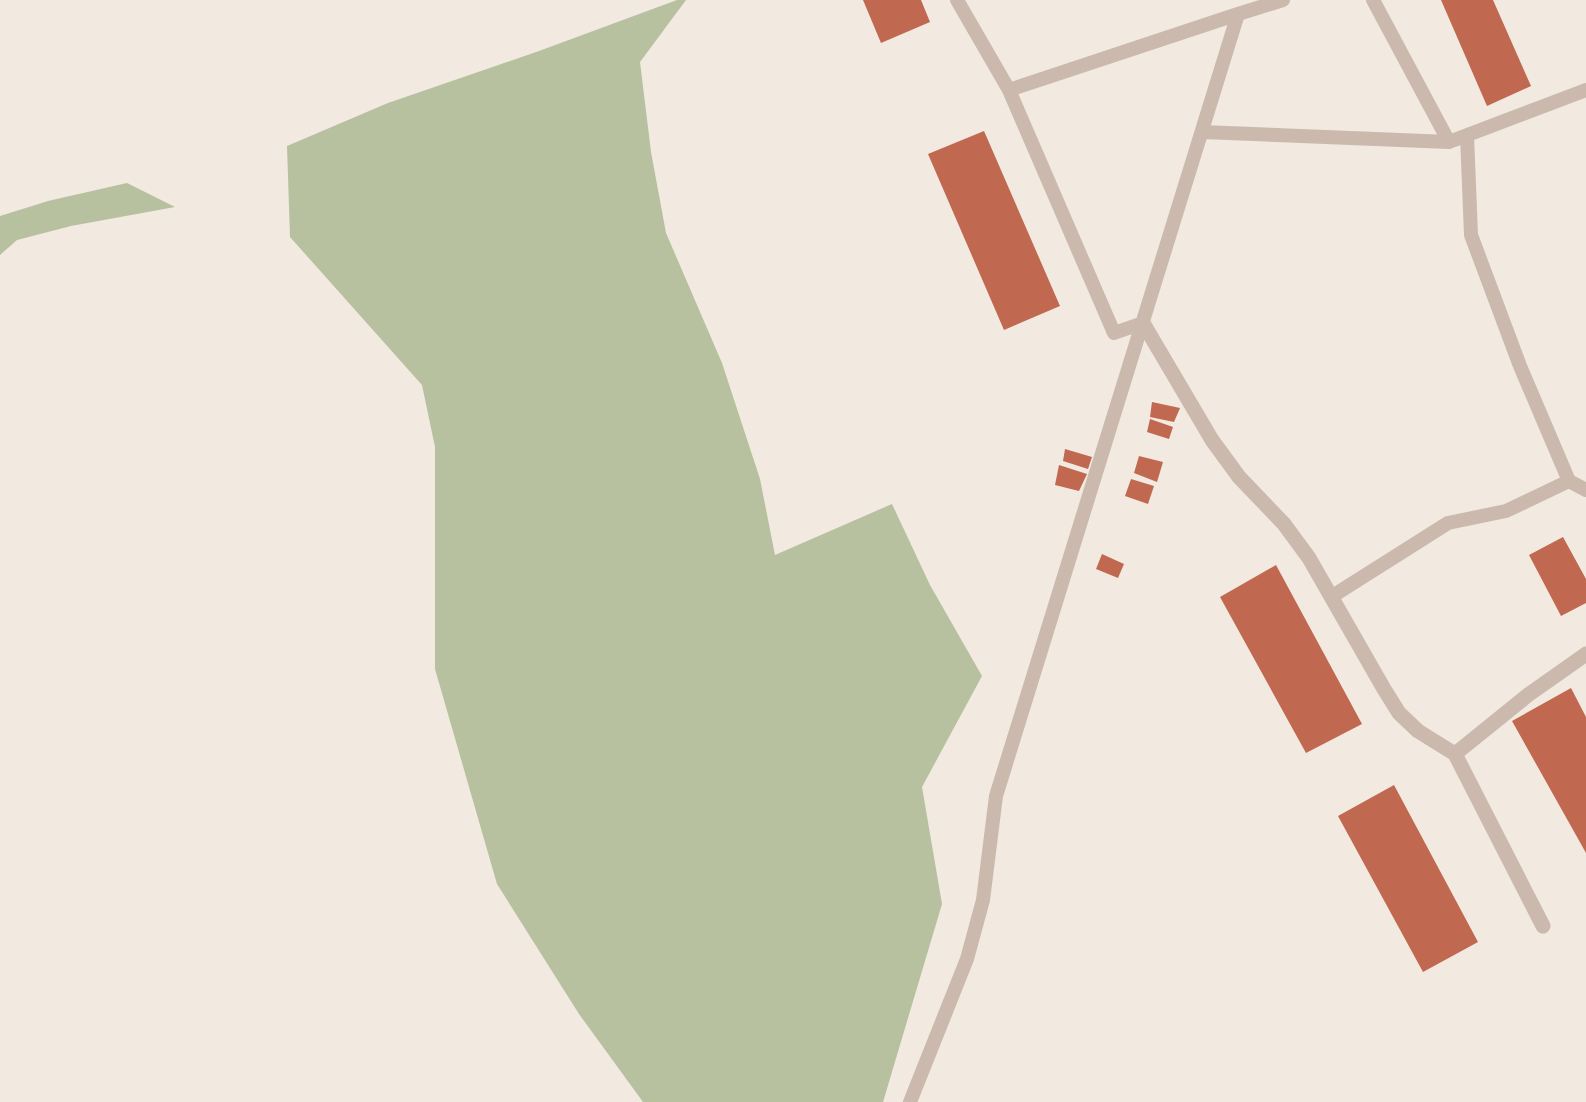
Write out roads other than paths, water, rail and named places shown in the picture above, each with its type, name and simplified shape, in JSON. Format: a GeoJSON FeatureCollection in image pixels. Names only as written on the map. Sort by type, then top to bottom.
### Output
{"type":"FeatureCollection","features":[{"type":"Feature","properties":{"kind":"street"},"geometry":{"type":"LineString","coordinates":[[1143,323],[1212,440],[1239,477],[1284,524],[1309,558],[1399,713],[1418,731],[1455,754],[1543,926]]}},
{"type":"Feature","properties":{"kind":"street"},"geometry":{"type":"LineString","coordinates":[[1455,754],[1528,695],[1586,654]]}},
{"type":"Feature","properties":{"kind":"lane"},"geometry":{"type":"LineString","coordinates":[[957,0],[1009,90],[1114,333],[1143,323]]}},
{"type":"Feature","properties":{"kind":"lane"},"geometry":{"type":"LineString","coordinates":[[1009,90],[1283,0]]}},
{"type":"Feature","properties":{"kind":"lane"},"geometry":{"type":"LineString","coordinates":[[1374,0],[1449,142]]}},
{"type":"Feature","properties":{"kind":"lane"},"geometry":{"type":"LineString","coordinates":[[910,1102],[967,959],[983,900],[996,796],[1238,14]]}},
{"type":"Feature","properties":{"kind":"lane"},"geometry":{"type":"LineString","coordinates":[[1202,132],[1449,142],[1586,90]]}},
{"type":"Feature","properties":{"kind":"lane"},"geometry":{"type":"LineString","coordinates":[[1467,136],[1471,235],[1520,366],[1569,481],[1586,490]]}},
{"type":"Feature","properties":{"kind":"lane"},"geometry":{"type":"LineString","coordinates":[[1331,597],[1448,524],[1506,511],[1569,481]]}}]}
